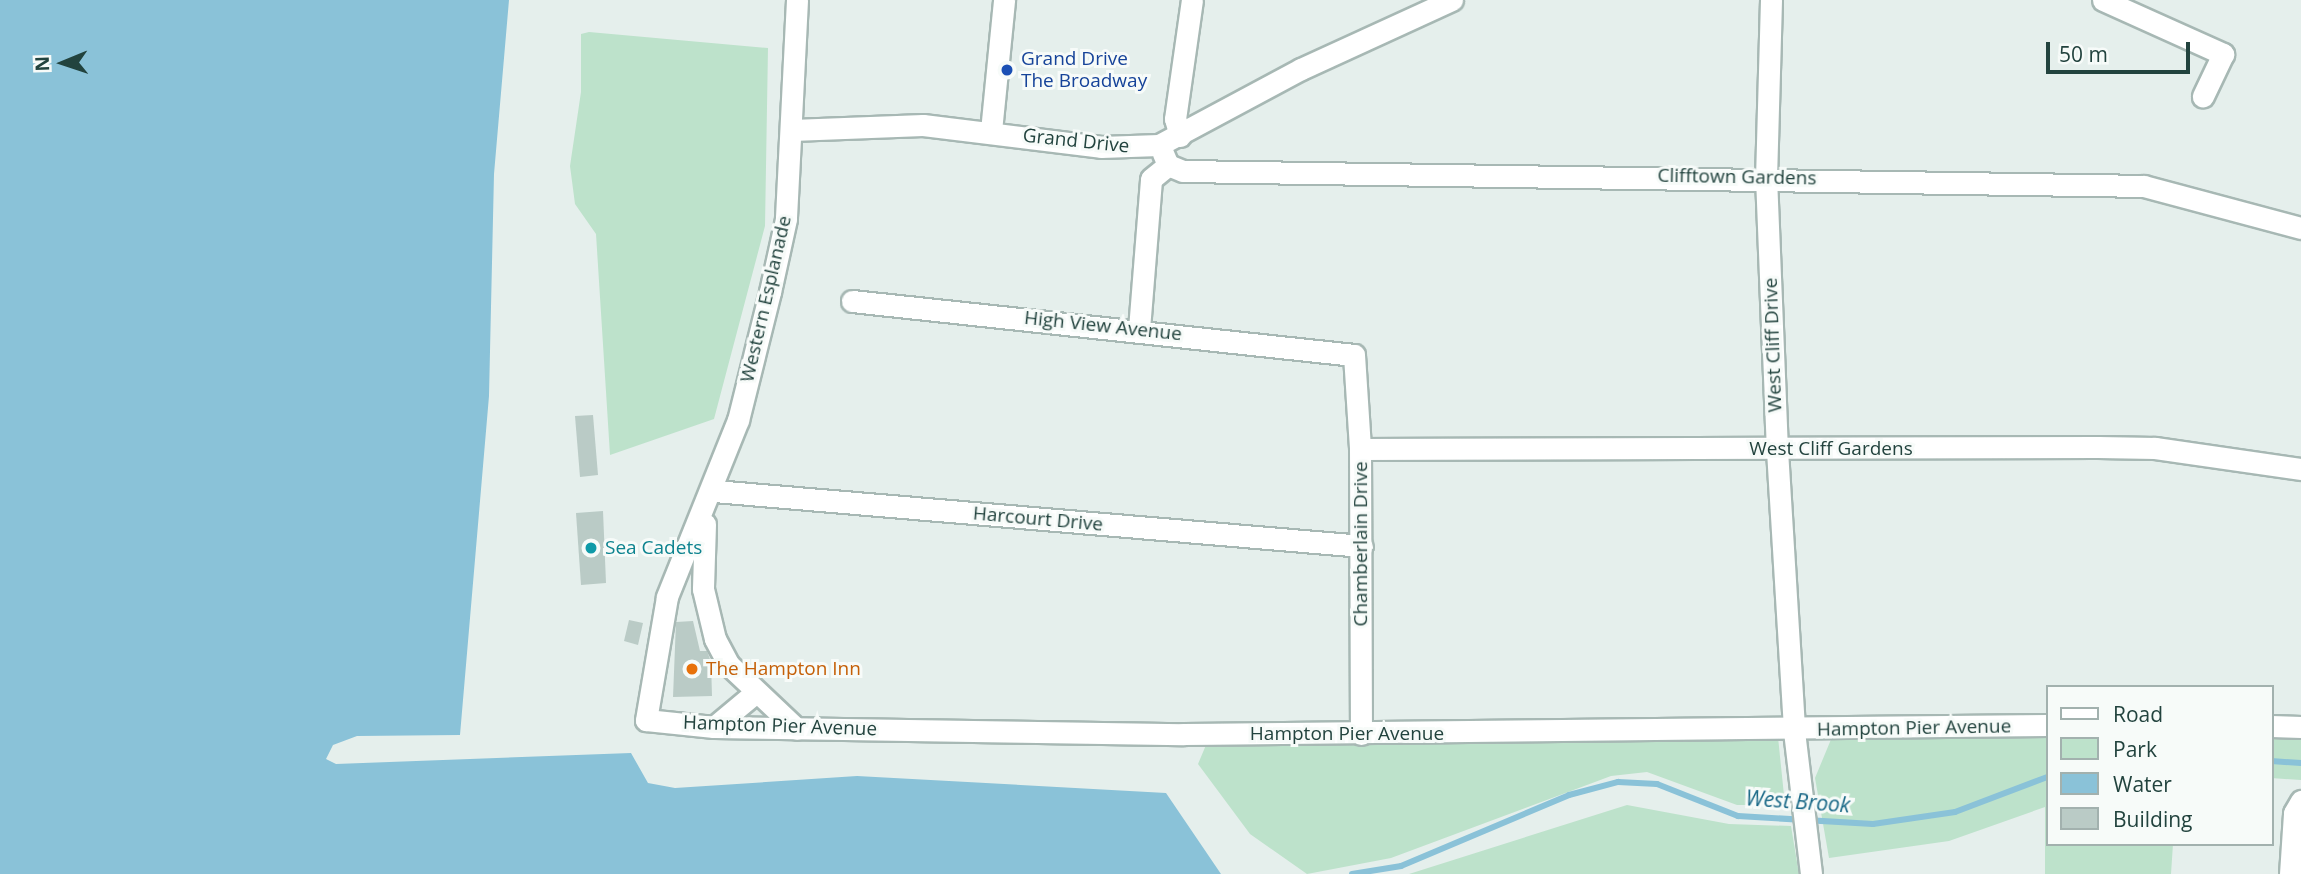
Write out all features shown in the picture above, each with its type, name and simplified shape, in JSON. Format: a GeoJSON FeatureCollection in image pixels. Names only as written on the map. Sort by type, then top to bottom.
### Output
{"type":"FeatureCollection","features":[{"type":"Feature","properties":{"kind":"street","name":"Western Esplanade"},"geometry":{"type":"LineString","coordinates":[[646,720],[645,701],[667,597],[710,499],[771,292],[786,219],[797,0]]}},
{"type":"Feature","properties":{"kind":"street"},"geometry":{"type":"LineString","coordinates":[[991,131],[1004,0]]}},
{"type":"Feature","properties":{"kind":"street"},"geometry":{"type":"LineString","coordinates":[[1180,136],[1175,120],[1192,0]]}},
{"type":"Feature","properties":{"kind":"street","name":"Grand Drive"},"geometry":{"type":"LineString","coordinates":[[792,130],[923,125],[991,131],[1101,147],[1159,145],[1301,69],[1452,0]]}},
{"type":"Feature","properties":{"kind":"street","name":"West Cliff Drive"},"geometry":{"type":"LineString","coordinates":[[1772,0],[1766,177],[1777,450],[1794,731],[1811,874]]}},
{"type":"Feature","properties":{"kind":"street"},"geometry":{"type":"LineString","coordinates":[[2103,0],[2223,54],[2203,96]]}},
{"type":"Feature","properties":{"kind":"street"},"geometry":{"type":"LineString","coordinates":[[1139,329],[1151,179],[1168,165],[1159,145]]}},
{"type":"Feature","properties":{"kind":"street","name":"Clifftown Gardens"},"geometry":{"type":"LineString","coordinates":[[1168,165],[1183,171],[1766,177],[2144,186],[2301,228]]}},
{"type":"Feature","properties":{"kind":"street","name":"High View Avenue"},"geometry":{"type":"LineString","coordinates":[[852,301],[1139,329],[1354,355]]}},
{"type":"Feature","properties":{"kind":"street","name":"Chamberlain Drive"},"geometry":{"type":"LineString","coordinates":[[1354,355],[1362,546],[1361,734]]}},
{"type":"Feature","properties":{"kind":"street","name":"West Cliff Gardens"},"geometry":{"type":"LineString","coordinates":[[1360,449],[2155,448],[2301,469]]}},
{"type":"Feature","properties":{"kind":"street","name":"Western Esplanade"},"geometry":{"type":"LineString","coordinates":[[710,499],[705,598],[715,639],[755,693],[797,729]]}},
{"type":"Feature","properties":{"kind":"street","name":"Harcourt Drive"},"geometry":{"type":"LineString","coordinates":[[710,499],[1362,546]]}},
{"type":"Feature","properties":{"kind":"street"},"geometry":{"type":"LineString","coordinates":[[667,597],[689,592],[705,598]]}},
{"type":"Feature","properties":{"kind":"street"},"geometry":{"type":"LineString","coordinates":[[715,727],[755,693]]}},
{"type":"Feature","properties":{"kind":"street","name":"Hampton Pier Avenue"},"geometry":{"type":"LineString","coordinates":[[646,720],[715,727],[797,729],[1361,734],[1794,731],[2046,725]]}},
{"type":"Feature","properties":{"kind":"street"},"geometry":{"type":"LineString","coordinates":[[2273,726],[2301,727]]}},
{"type":"Feature","properties":{"kind":"street"},"geometry":{"type":"LineString","coordinates":[[2290,874],[2294,813],[2301,801]]}},
{"type":"Feature","properties":{"kind":"green space"},"geometry":{"type":"Polygon","coordinates":[[[589,32],[768,48],[765,226],[714,419],[610,455],[596,234],[575,204],[570,166],[581,92],[581,34],[589,32]]]}},
{"type":"Feature","properties":{"kind":"green space"},"geometry":{"type":"Polygon","coordinates":[[[2273,732],[2301,732],[2301,780],[2273,778],[2273,732]]]}},
{"type":"Feature","properties":{"kind":"green space"},"geometry":{"type":"Polygon","coordinates":[[[2046,733],[2046,846],[2173,846],[2171,874],[2045,874],[2045,807],[1949,841],[1829,858],[1815,778],[1832,737],[2046,733]]]}},
{"type":"Feature","properties":{"kind":"green space"},"geometry":{"type":"Polygon","coordinates":[[[1778,737],[1785,805],[1737,805],[1647,772],[1611,776],[1391,858],[1307,874],[1250,834],[1198,764],[1206,745],[1228,742],[1778,737]]]}},
{"type":"Feature","properties":{"kind":"green space"},"geometry":{"type":"Polygon","coordinates":[[[1627,805],[1729,824],[1791,826],[1799,874],[1409,874],[1627,805]]]}},
{"type":"Feature","properties":{"kind":"water"},"geometry":{"type":"Polygon","coordinates":[[[0,0],[509,0],[494,174],[489,396],[460,735],[357,736],[333,745],[326,759],[336,764],[631,753],[648,783],[675,788],[857,776],[1166,793],[1221,874],[0,874],[0,0]]]}},
{"type":"Feature","properties":{"kind":"building"},"geometry":{"type":"Polygon","coordinates":[[[593,415],[598,475],[580,477],[575,416],[593,415]]]}},
{"type":"Feature","properties":{"kind":"building","name":"Sea Cadets"},"geometry":{"type":"Polygon","coordinates":[[[603,511],[606,583],[581,585],[576,513],[603,511]]]}},
{"type":"Feature","properties":{"kind":"building"},"geometry":{"type":"Polygon","coordinates":[[[629,620],[643,623],[638,645],[624,641],[629,620]]]}},
{"type":"Feature","properties":{"kind":"building","name":"The Hampton Inn"},"geometry":{"type":"Polygon","coordinates":[[[693,621],[700,651],[707,651],[711,662],[712,696],[673,697],[676,622],[693,621]]]}},
{"type":"Feature","properties":{"kind":"waterway","name":"West Brook"},"geometry":{"type":"LineString","coordinates":[[2273,761],[2301,763]]}},
{"type":"Feature","properties":{"kind":"waterway","name":"West Brook"},"geometry":{"type":"LineString","coordinates":[[1352,874],[1401,866],[1569,795],[1618,782],[1657,784],[1738,816],[1873,824],[1955,812],[2046,777]]}},
{"type":"Feature","properties":{"kind":"place","name":"Grand Drive The Broadway"},"geometry":{"type":"Point","coordinates":[1007,70]}},
{"type":"Feature","properties":{"kind":"place","name":"Sea Cadets"},"geometry":{"type":"Point","coordinates":[591,548]}},
{"type":"Feature","properties":{"kind":"place","name":"The Hampton Inn"},"geometry":{"type":"Point","coordinates":[692,669]}}]}
